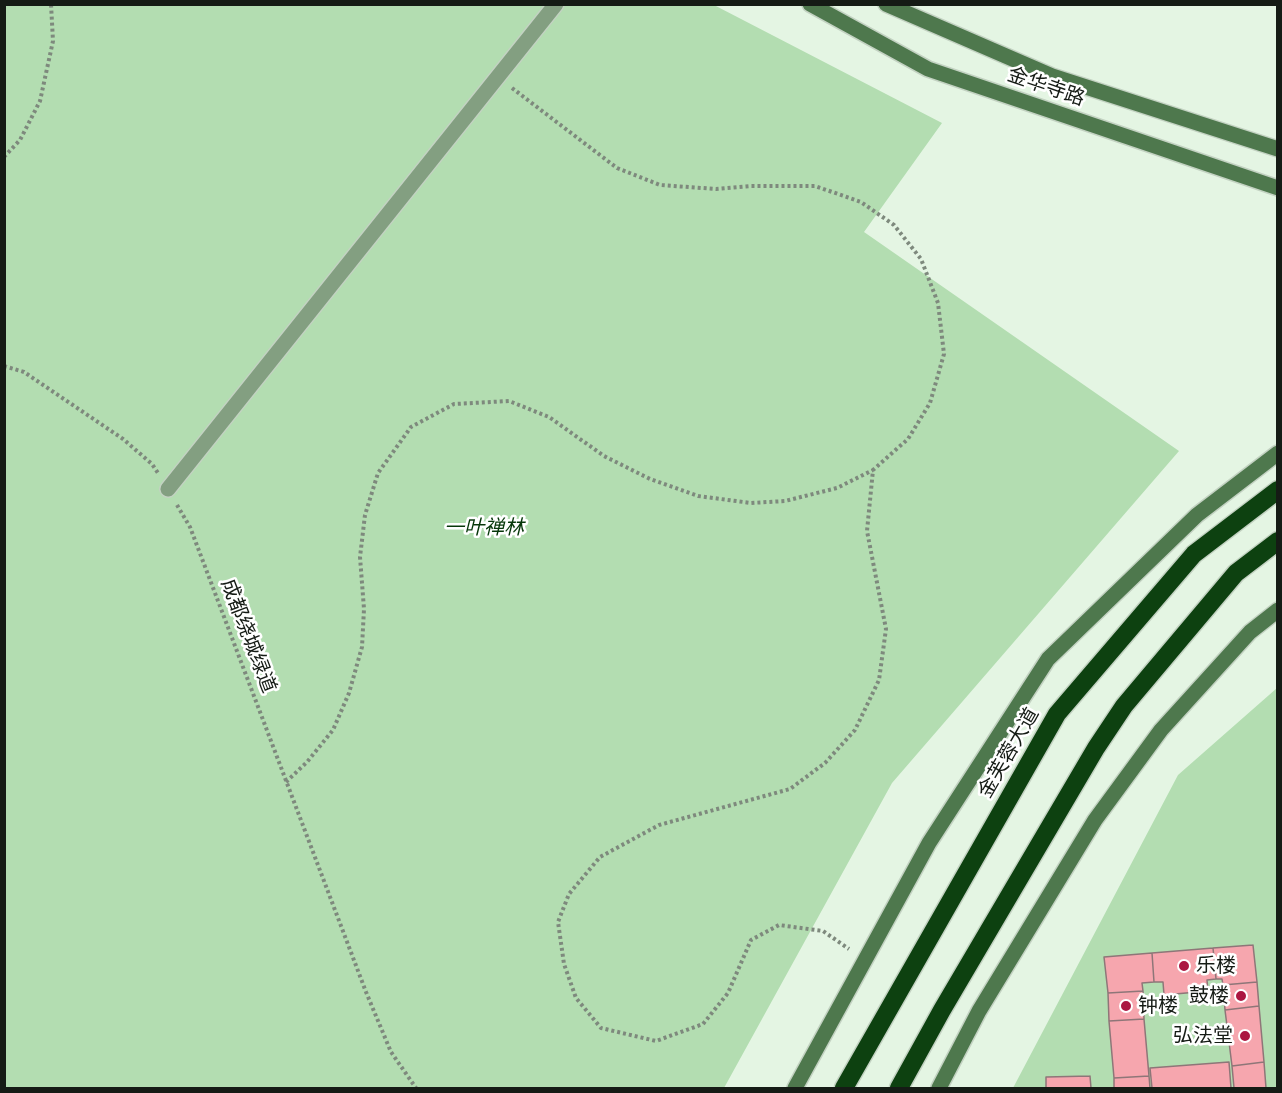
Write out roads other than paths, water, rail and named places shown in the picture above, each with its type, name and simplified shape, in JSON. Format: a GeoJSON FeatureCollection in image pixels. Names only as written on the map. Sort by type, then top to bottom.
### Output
{"type":"FeatureCollection","features":[{"type":"Feature","properties":{"kind":"highway","name":"金芙蓉大道"},"geometry":{"type":"LineString","coordinates":[[844,1089],[1057,714],[1194,554],[1278,490]]}},
{"type":"Feature","properties":{"kind":"highway"},"geometry":{"type":"LineString","coordinates":[[899,1089],[942,1010],[1096,747],[1124,706],[1236,573],[1278,541]]}},
{"type":"Feature","properties":{"kind":"street"},"geometry":{"type":"LineString","coordinates":[[168,489],[556,4]]}},
{"type":"Feature","properties":{"kind":"street","name":"金华寺路"},"geometry":{"type":"LineString","coordinates":[[810,4],[928,69],[1278,188]]}},
{"type":"Feature","properties":{"kind":"street","name":"金华寺路"},"geometry":{"type":"LineString","coordinates":[[886,4],[1052,76],[1278,149]]}},
{"type":"Feature","properties":{"kind":"street"},"geometry":{"type":"LineString","coordinates":[[795,1089],[929,843],[1048,659],[1197,515],[1278,453]]}},
{"type":"Feature","properties":{"kind":"street"},"geometry":{"type":"LineString","coordinates":[[939,1089],[979,1011],[1095,820],[1161,730],[1250,632],[1278,610]]}},
{"type":"Feature","properties":{"kind":"place","name":"乐楼"},"geometry":{"type":"Point","coordinates":[1184,966]}},
{"type":"Feature","properties":{"kind":"place","name":"鼓楼"},"geometry":{"type":"Point","coordinates":[1241,996]}},
{"type":"Feature","properties":{"kind":"place","name":"钟楼"},"geometry":{"type":"Point","coordinates":[1126,1006]}},
{"type":"Feature","properties":{"kind":"place","name":"弘法堂"},"geometry":{"type":"Point","coordinates":[1245,1036]}},
{"type":"Feature","properties":{"kind":"park label","name":"一叶禅林"},"geometry":{"type":"Point","coordinates":[484,528]}}]}
